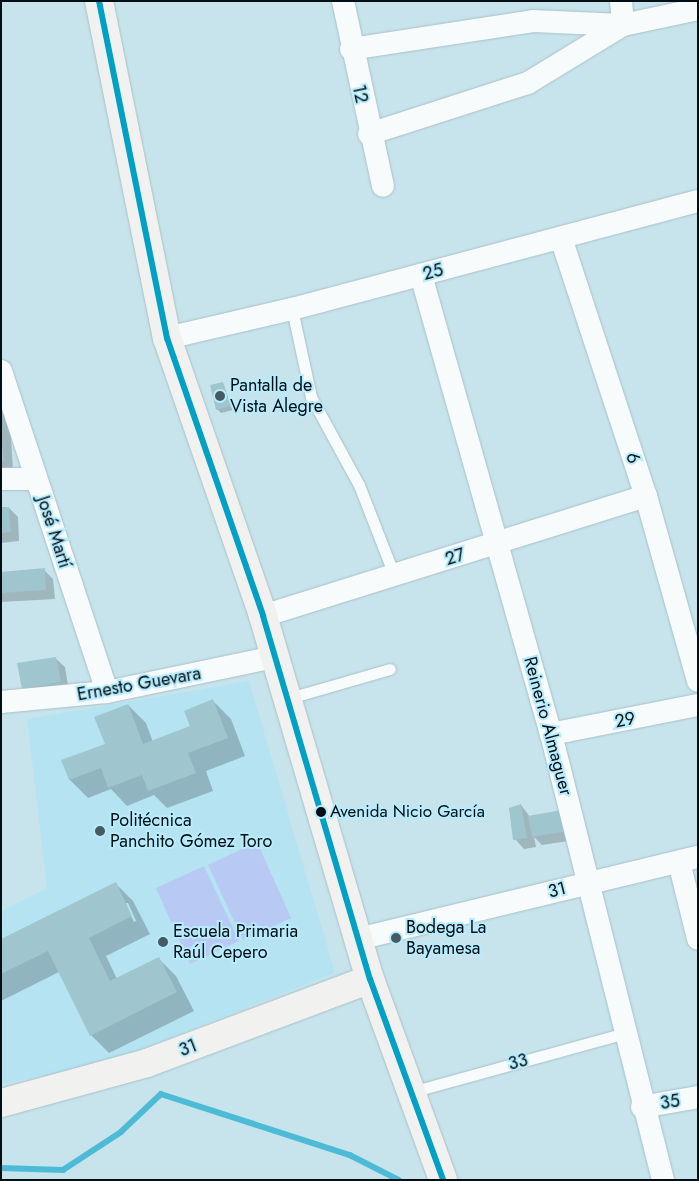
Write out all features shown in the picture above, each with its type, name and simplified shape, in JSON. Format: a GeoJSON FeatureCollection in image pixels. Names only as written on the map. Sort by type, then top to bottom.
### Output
{"type":"FeatureCollection","features":[{"type":"Feature","properties":{"kind":"street"},"geometry":{"type":"LineString","coordinates":[[99,1],[167,338],[263,616],[370,978],[443,1180]]}},
{"type":"Feature","properties":{"kind":"street","name":"12"},"geometry":{"type":"LineString","coordinates":[[343,1],[351,49],[382,186]]}},
{"type":"Feature","properties":{"kind":"street"},"geometry":{"type":"LineString","coordinates":[[621,1],[623,25]]}},
{"type":"Feature","properties":{"kind":"street"},"geometry":{"type":"LineString","coordinates":[[351,49],[533,21],[623,25],[698,9]]}},
{"type":"Feature","properties":{"kind":"street"},"geometry":{"type":"LineString","coordinates":[[369,134],[528,83],[623,25]]}},
{"type":"Feature","properties":{"kind":"street","name":"25"},"geometry":{"type":"LineString","coordinates":[[167,338],[292,309],[698,201]]}},
{"type":"Feature","properties":{"kind":"street","name":"6"},"geometry":{"type":"LineString","coordinates":[[561,238],[646,496],[698,681]]}},
{"type":"Feature","properties":{"kind":"street","name":"Reinerio Almaguer"},"geometry":{"type":"LineString","coordinates":[[421,275],[552,734],[642,1107],[663,1180]]}},
{"type":"Feature","properties":{"kind":"street","name":"José Martí"},"geometry":{"type":"LineString","coordinates":[[1,372],[107,692]]}},
{"type":"Feature","properties":{"kind":"street"},"geometry":{"type":"LineString","coordinates":[[1,479],[36,479]]}},
{"type":"Feature","properties":{"kind":"street","name":"27"},"geometry":{"type":"LineString","coordinates":[[263,616],[499,544],[646,496]]}},
{"type":"Feature","properties":{"kind":"street","name":"Ernesto Guevara"},"geometry":{"type":"LineString","coordinates":[[1,702],[107,692],[275,658]]}},
{"type":"Feature","properties":{"kind":"street","name":"29"},"geometry":{"type":"LineString","coordinates":[[552,734],[698,705]]}},
{"type":"Feature","properties":{"kind":"street"},"geometry":{"type":"LineString","coordinates":[[689,860],[698,939]]}},
{"type":"Feature","properties":{"kind":"street","name":"31"},"geometry":{"type":"LineString","coordinates":[[358,940],[588,882],[689,860]]}},
{"type":"Feature","properties":{"kind":"street","name":"31"},"geometry":{"type":"LineString","coordinates":[[1,1103],[147,1063],[370,978]]}},
{"type":"Feature","properties":{"kind":"street","name":"35"},"geometry":{"type":"LineString","coordinates":[[642,1107],[698,1097]]}},
{"type":"Feature","properties":{"kind":"lane"},"geometry":{"type":"LineString","coordinates":[[292,309],[311,397],[358,485],[394,576]]}},
{"type":"Feature","properties":{"kind":"lane"},"geometry":{"type":"LineString","coordinates":[[286,699],[390,669]]}},
{"type":"Feature","properties":{"kind":"lane","name":"33"},"geometry":{"type":"LineString","coordinates":[[411,1092],[624,1033]]}},
{"type":"Feature","properties":{"kind":"shaded area","name":"Escuela Primaria Raúl Cepero"},"geometry":{"type":"Polygon","coordinates":[[[249,681],[335,973],[100,1065],[1,1084],[1,911],[47,888],[27,719],[249,681]]]}},
{"type":"Feature","properties":{"kind":"shaded area"},"geometry":{"type":"Polygon","coordinates":[[[257,842],[291,918],[243,940],[208,865],[257,842]]]}},
{"type":"Feature","properties":{"kind":"shaded area"},"geometry":{"type":"Polygon","coordinates":[[[204,866],[239,941],[190,964],[156,888],[204,866]]]}},
{"type":"Feature","properties":{"kind":"building","name":"Pantalla de Vista Alegre"},"geometry":{"type":"Polygon","coordinates":[[[223,382],[230,406],[216,410],[210,385],[223,382]]]}},
{"type":"Feature","properties":{"kind":"building"},"geometry":{"type":"Polygon","coordinates":[[[1,433],[4,461],[1,461],[1,433]]]}},
{"type":"Feature","properties":{"kind":"building"},"geometry":{"type":"Polygon","coordinates":[[[1,507],[9,507],[11,532],[1,533],[1,507]]]}},
{"type":"Feature","properties":{"kind":"building"},"geometry":{"type":"Polygon","coordinates":[[[45,568],[46,590],[1,593],[1,572],[45,568]]]}},
{"type":"Feature","properties":{"kind":"building"},"geometry":{"type":"Polygon","coordinates":[[[56,657],[61,682],[22,689],[17,663],[56,657]]]}},
{"type":"Feature","properties":{"kind":"building"},"geometry":{"type":"Polygon","coordinates":[[[213,699],[228,738],[188,753],[196,773],[148,791],[142,775],[108,788],[101,768],[69,780],[61,760],[105,744],[94,717],[128,704],[143,744],[190,726],[184,711],[213,699]]]}},
{"type":"Feature","properties":{"kind":"building"},"geometry":{"type":"Polygon","coordinates":[[[521,804],[527,838],[513,840],[509,808],[521,804]]]}},
{"type":"Feature","properties":{"kind":"building"},"geometry":{"type":"Polygon","coordinates":[[[562,810],[567,831],[532,837],[528,816],[562,810]]]}},
{"type":"Feature","properties":{"kind":"building"},"geometry":{"type":"Polygon","coordinates":[[[116,882],[132,916],[89,938],[110,981],[159,957],[177,992],[90,1036],[48,951],[1,974],[1,939],[116,882]]]}},
{"type":"Feature","properties":{"kind":"waterway"},"geometry":{"type":"LineString","coordinates":[[1,1168],[63,1170],[121,1132],[161,1094],[350,1155],[399,1180]]}},
{"type":"Feature","properties":{"kind":"transit line"},"geometry":{"type":"LineString","coordinates":[[99,1],[167,338],[263,616],[370,979],[443,1180]]}},
{"type":"Feature","properties":{"kind":"place","name":"Pantalla de Vista Alegre"},"geometry":{"type":"Point","coordinates":[220,396]}},
{"type":"Feature","properties":{"kind":"place","name":"Avenida Nicio García"},"geometry":{"type":"Point","coordinates":[321,812]}},
{"type":"Feature","properties":{"kind":"place","name":"Politécnica Panchito Gómez Toro"},"geometry":{"type":"Point","coordinates":[100,831]}},
{"type":"Feature","properties":{"kind":"place","name":"Bodega La Bayamesa"},"geometry":{"type":"Point","coordinates":[396,938]}},
{"type":"Feature","properties":{"kind":"place","name":"Escuela Primaria Raúl Cepero"},"geometry":{"type":"Point","coordinates":[163,942]}}]}
